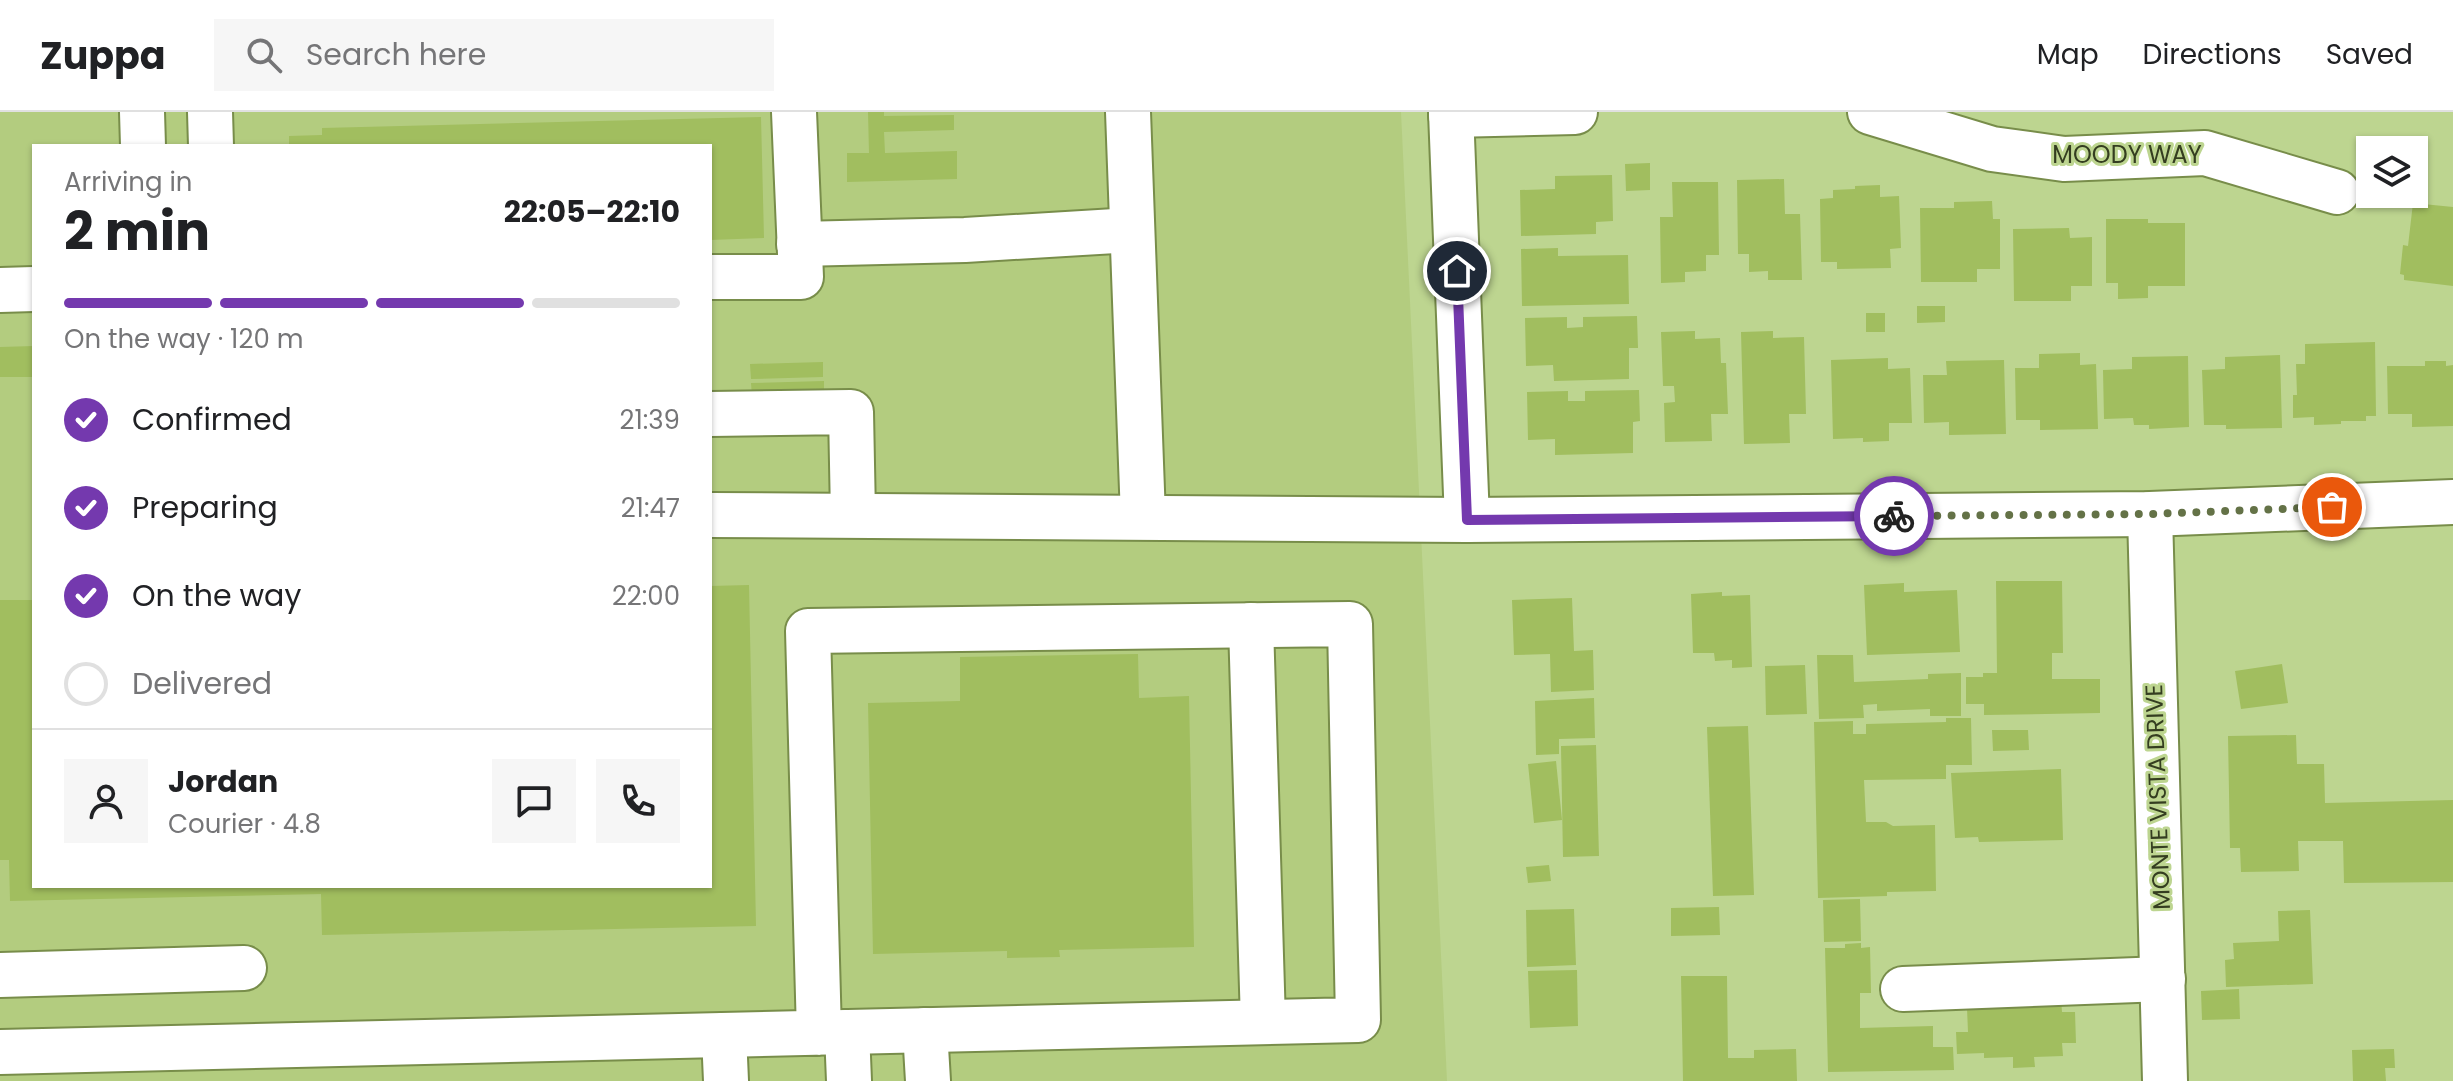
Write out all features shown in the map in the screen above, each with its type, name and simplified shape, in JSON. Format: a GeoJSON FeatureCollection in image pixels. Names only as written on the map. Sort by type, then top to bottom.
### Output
{"type":"FeatureCollection","features":[{"type":"Feature","properties":{"kind":"street"},"geometry":{"type":"LineString","coordinates":[[142,112],[143,144]]}},
{"type":"Feature","properties":{"kind":"street"},"geometry":{"type":"LineString","coordinates":[[210,112],[211,144]]}},
{"type":"Feature","properties":{"kind":"street"},"geometry":{"type":"LineString","coordinates":[[712,277],[801,277],[794,112]]}},
{"type":"Feature","properties":{"kind":"street"},"geometry":{"type":"LineString","coordinates":[[1128,112],[1143,517]]}},
{"type":"Feature","properties":{"kind":"street"},"geometry":{"type":"LineString","coordinates":[[1467,520],[1451,113],[1575,112]]}},
{"type":"Feature","properties":{"kind":"street","name":"MOODY WAY"},"geometry":{"type":"LineString","coordinates":[[1870,112],[1992,149],[2064,159],[2205,153],[2337,192]]}},
{"type":"Feature","properties":{"kind":"street"},"geometry":{"type":"LineString","coordinates":[[799,244],[965,240],[1132,230]]}},
{"type":"Feature","properties":{"kind":"street"},"geometry":{"type":"LineString","coordinates":[[0,290],[32,289]]}},
{"type":"Feature","properties":{"kind":"street"},"geometry":{"type":"LineString","coordinates":[[712,414],[851,412],[853,515]]}},
{"type":"Feature","properties":{"kind":"street"},"geometry":{"type":"LineString","coordinates":[[712,515],[1467,520],[2150,514],[2453,502]]}},
{"type":"Feature","properties":{"kind":"street","name":"MONTE VISTA DRIVE"},"geometry":{"type":"LineString","coordinates":[[2150,514],[2165,1081]]}},
{"type":"Feature","properties":{"kind":"street"},"geometry":{"type":"LineString","coordinates":[[0,1052],[833,1032],[1358,1020],[1350,624],[808,631],[833,1032],[849,1081]]}},
{"type":"Feature","properties":{"kind":"street"},"geometry":{"type":"LineString","coordinates":[[1251,625],[1263,1022]]}},
{"type":"Feature","properties":{"kind":"street"},"geometry":{"type":"LineString","coordinates":[[0,975],[244,968]]}},
{"type":"Feature","properties":{"kind":"street"},"geometry":{"type":"LineString","coordinates":[[1903,989],[2163,979]]}},
{"type":"Feature","properties":{"kind":"street"},"geometry":{"type":"LineString","coordinates":[[925,1030],[928,1081]]}},
{"type":"Feature","properties":{"kind":"street"},"geometry":{"type":"LineString","coordinates":[[724,1035],[726,1081]]}},
{"type":"Feature","properties":{"kind":"shaded area"},"geometry":{"type":"Polygon","coordinates":[[[0,112],[1401,112],[1447,1081],[0,1081],[0,112]]]}},
{"type":"Feature","properties":{"kind":"building"},"geometry":{"type":"Polygon","coordinates":[[[868,112],[884,112],[884,116],[954,115],[954,130],[884,132],[885,153],[957,151],[957,179],[847,182],[847,153],[869,153],[868,112]]]}},
{"type":"Feature","properties":{"kind":"building"},"geometry":{"type":"Polygon","coordinates":[[[761,117],[764,238],[712,240],[712,144],[289,144],[289,136],[322,135],[322,128],[761,117]]]}},
{"type":"Feature","properties":{"kind":"building"},"geometry":{"type":"Polygon","coordinates":[[[1650,163],[1650,190],[1626,191],[1625,164],[1650,163]]]}},
{"type":"Feature","properties":{"kind":"building"},"geometry":{"type":"Polygon","coordinates":[[[1612,175],[1613,221],[1596,222],[1596,234],[1521,236],[1520,190],[1555,189],[1555,176],[1612,175]]]}},
{"type":"Feature","properties":{"kind":"building"},"geometry":{"type":"Polygon","coordinates":[[[1784,179],[1785,214],[1800,214],[1802,280],[1768,280],[1768,271],[1749,272],[1749,254],[1738,254],[1737,180],[1784,179]]]}},
{"type":"Feature","properties":{"kind":"building"},"geometry":{"type":"Polygon","coordinates":[[[1672,182],[1718,182],[1719,255],[1706,255],[1706,271],[1685,272],[1685,282],[1661,283],[1660,217],[1673,217],[1672,182]]]}},
{"type":"Feature","properties":{"kind":"building"},"geometry":{"type":"Polygon","coordinates":[[[1880,185],[1880,197],[1899,196],[1901,248],[1890,249],[1891,268],[1837,269],[1837,262],[1821,262],[1820,199],[1833,198],[1833,190],[1880,185]]]}},
{"type":"Feature","properties":{"kind":"building"},"geometry":{"type":"Polygon","coordinates":[[[1992,201],[1993,219],[2000,219],[2000,269],[1977,269],[1977,282],[1921,282],[1920,208],[1954,208],[1954,202],[1992,201]]]}},
{"type":"Feature","properties":{"kind":"building"},"geometry":{"type":"Polygon","coordinates":[[[2428,204],[2453,207],[2453,286],[2404,280],[2404,275],[2400,274],[2403,245],[2408,246],[2412,208],[2428,208],[2428,204]]]}},
{"type":"Feature","properties":{"kind":"building"},"geometry":{"type":"Polygon","coordinates":[[[2106,219],[2185,223],[2185,286],[2148,286],[2148,298],[2118,299],[2118,283],[2106,283],[2106,219]]]}},
{"type":"Feature","properties":{"kind":"building"},"geometry":{"type":"Polygon","coordinates":[[[2069,228],[2070,238],[2092,237],[2092,286],[2071,286],[2071,301],[2014,301],[2013,229],[2069,228]]]}},
{"type":"Feature","properties":{"kind":"building"},"geometry":{"type":"Polygon","coordinates":[[[1558,248],[1558,256],[1628,255],[1629,304],[1522,306],[1521,249],[1558,248]]]}},
{"type":"Feature","properties":{"kind":"building"},"geometry":{"type":"Polygon","coordinates":[[[1917,306],[1945,306],[1945,322],[1917,323],[1917,306]]]}},
{"type":"Feature","properties":{"kind":"building"},"geometry":{"type":"Polygon","coordinates":[[[1866,313],[1885,313],[1885,332],[1866,332],[1866,313]]]}},
{"type":"Feature","properties":{"kind":"building"},"geometry":{"type":"Polygon","coordinates":[[[1637,316],[1638,348],[1629,348],[1629,379],[1554,381],[1553,365],[1526,366],[1525,318],[1567,317],[1567,328],[1583,327],[1583,317],[1637,316]]]}},
{"type":"Feature","properties":{"kind":"building"},"geometry":{"type":"Polygon","coordinates":[[[1695,331],[1695,339],[1720,338],[1721,363],[1726,363],[1728,414],[1711,414],[1712,441],[1665,442],[1664,403],[1675,402],[1674,386],[1663,386],[1661,332],[1695,331]]]}},
{"type":"Feature","properties":{"kind":"building"},"geometry":{"type":"Polygon","coordinates":[[[1773,331],[1773,338],[1804,337],[1806,414],[1789,414],[1790,443],[1744,444],[1741,332],[1773,331]]]}},
{"type":"Feature","properties":{"kind":"building"},"geometry":{"type":"Polygon","coordinates":[[[2375,342],[2376,416],[2366,416],[2366,421],[2314,425],[2314,417],[2293,418],[2293,395],[2297,395],[2296,364],[2305,364],[2305,344],[2375,342]]]}},
{"type":"Feature","properties":{"kind":"building"},"geometry":{"type":"Polygon","coordinates":[[[32,346],[32,377],[0,377],[0,347],[32,346]]]}},
{"type":"Feature","properties":{"kind":"building"},"geometry":{"type":"Polygon","coordinates":[[[2080,353],[2080,365],[2096,364],[2098,429],[2040,430],[2040,420],[2016,420],[2015,368],[2039,368],[2039,354],[2080,353]]]}},
{"type":"Feature","properties":{"kind":"building"},"geometry":{"type":"Polygon","coordinates":[[[2280,355],[2282,428],[2226,429],[2226,425],[2204,425],[2202,370],[2225,369],[2225,357],[2280,355]]]}},
{"type":"Feature","properties":{"kind":"building"},"geometry":{"type":"Polygon","coordinates":[[[2188,356],[2189,427],[2149,429],[2149,425],[2134,425],[2133,418],[2104,419],[2103,370],[2132,369],[2132,357],[2188,356]]]}},
{"type":"Feature","properties":{"kind":"building"},"geometry":{"type":"Polygon","coordinates":[[[1888,358],[1888,369],[1910,368],[1912,423],[1889,423],[1889,441],[1833,439],[1831,360],[1888,358]]]}},
{"type":"Feature","properties":{"kind":"building"},"geometry":{"type":"Polygon","coordinates":[[[2004,360],[2006,434],[1949,435],[1949,422],[1924,423],[1923,375],[1947,375],[1946,361],[2004,360]]]}},
{"type":"Feature","properties":{"kind":"building"},"geometry":{"type":"Polygon","coordinates":[[[2425,361],[2446,361],[2446,366],[2453,365],[2453,426],[2412,427],[2412,414],[2388,414],[2387,366],[2425,366],[2425,361]]]}},
{"type":"Feature","properties":{"kind":"building"},"geometry":{"type":"Polygon","coordinates":[[[823,362],[823,377],[751,379],[750,364],[823,362]]]}},
{"type":"Feature","properties":{"kind":"building"},"geometry":{"type":"Polygon","coordinates":[[[824,381],[824,394],[752,396],[751,383],[824,381]]]}},
{"type":"Feature","properties":{"kind":"building"},"geometry":{"type":"Polygon","coordinates":[[[1639,390],[1640,421],[1633,422],[1633,453],[1555,455],[1555,439],[1528,440],[1527,392],[1568,391],[1568,401],[1585,401],[1585,391],[1639,390]]]}},
{"type":"Feature","properties":{"kind":"building"},"geometry":{"type":"Polygon","coordinates":[[[1996,581],[2062,581],[2063,653],[2052,653],[2052,679],[2100,679],[2100,713],[1984,715],[1984,704],[1966,704],[1966,677],[1997,673],[1996,581]]]}},
{"type":"Feature","properties":{"kind":"building"},"geometry":{"type":"Polygon","coordinates":[[[1904,583],[1904,592],[1957,590],[1960,652],[1867,655],[1864,585],[1904,583]]]}},
{"type":"Feature","properties":{"kind":"building"},"geometry":{"type":"Polygon","coordinates":[[[749,585],[756,926],[322,935],[321,894],[10,901],[9,860],[0,860],[0,600],[32,600],[32,888],[712,888],[712,586],[749,585]]]}},
{"type":"Feature","properties":{"kind":"building"},"geometry":{"type":"Polygon","coordinates":[[[1722,592],[1722,596],[1750,595],[1752,667],[1732,668],[1732,660],[1715,661],[1714,653],[1693,653],[1691,594],[1722,592]]]}},
{"type":"Feature","properties":{"kind":"building"},"geometry":{"type":"Polygon","coordinates":[[[1572,598],[1574,651],[1593,650],[1594,690],[1551,692],[1550,654],[1514,655],[1512,600],[1572,598]]]}},
{"type":"Feature","properties":{"kind":"building"},"geometry":{"type":"Polygon","coordinates":[[[1138,654],[1139,698],[1189,696],[1194,947],[1059,950],[1060,957],[1007,958],[1007,951],[873,954],[868,703],[960,701],[960,657],[1138,654]]]}},
{"type":"Feature","properties":{"kind":"building"},"geometry":{"type":"Polygon","coordinates":[[[1817,655],[1853,655],[1854,682],[1928,679],[1928,674],[1961,673],[1961,716],[1930,716],[1930,709],[1877,711],[1877,704],[1863,705],[1864,718],[1819,719],[1817,655]]]}},
{"type":"Feature","properties":{"kind":"building"},"geometry":{"type":"Polygon","coordinates":[[[2282,664],[2288,703],[2241,709],[2235,671],[2282,664]]]}},
{"type":"Feature","properties":{"kind":"building"},"geometry":{"type":"Polygon","coordinates":[[[1805,665],[1807,714],[1766,715],[1765,666],[1805,665]]]}},
{"type":"Feature","properties":{"kind":"building"},"geometry":{"type":"Polygon","coordinates":[[[1594,698],[1595,738],[1559,739],[1559,754],[1536,755],[1535,701],[1594,698]]]}},
{"type":"Feature","properties":{"kind":"building"},"geometry":{"type":"Polygon","coordinates":[[[1946,718],[1971,718],[1972,765],[1946,765],[1946,779],[1864,780],[1866,822],[1886,822],[1893,826],[1935,825],[1936,891],[1818,898],[1814,722],[1853,721],[1853,734],[1866,734],[1866,724],[1946,722],[1946,718]]]}},
{"type":"Feature","properties":{"kind":"building"},"geometry":{"type":"Polygon","coordinates":[[[1748,726],[1754,895],[1713,896],[1707,727],[1748,726]]]}},
{"type":"Feature","properties":{"kind":"building"},"geometry":{"type":"Polygon","coordinates":[[[1992,730],[2028,730],[2029,750],[1993,751],[1992,730]]]}},
{"type":"Feature","properties":{"kind":"building"},"geometry":{"type":"Polygon","coordinates":[[[2296,735],[2297,764],[2324,764],[2325,803],[2453,800],[2453,882],[2344,883],[2343,841],[2298,841],[2299,871],[2241,872],[2240,848],[2230,848],[2228,736],[2296,735]]]}},
{"type":"Feature","properties":{"kind":"building"},"geometry":{"type":"Polygon","coordinates":[[[1596,745],[1599,856],[1563,857],[1561,746],[1596,745]]]}},
{"type":"Feature","properties":{"kind":"building"},"geometry":{"type":"Polygon","coordinates":[[[1556,761],[1562,820],[1534,823],[1528,764],[1556,761]]]}},
{"type":"Feature","properties":{"kind":"building"},"geometry":{"type":"Polygon","coordinates":[[[2061,769],[2063,840],[1979,842],[1978,837],[1955,838],[1951,773],[2061,769]]]}},
{"type":"Feature","properties":{"kind":"building"},"geometry":{"type":"Polygon","coordinates":[[[1549,865],[1551,881],[1528,883],[1526,867],[1549,865]]]}},
{"type":"Feature","properties":{"kind":"building"},"geometry":{"type":"Polygon","coordinates":[[[1860,899],[1861,941],[1824,942],[1823,900],[1860,899]]]}},
{"type":"Feature","properties":{"kind":"building"},"geometry":{"type":"Polygon","coordinates":[[[1719,907],[1720,935],[1671,936],[1671,908],[1719,907]]]}},
{"type":"Feature","properties":{"kind":"building"},"geometry":{"type":"Polygon","coordinates":[[[1574,909],[1576,965],[1527,967],[1526,910],[1574,909]]]}},
{"type":"Feature","properties":{"kind":"building"},"geometry":{"type":"Polygon","coordinates":[[[2310,910],[2313,984],[2226,987],[2225,960],[2234,959],[2233,943],[2279,941],[2278,911],[2310,910]]]}},
{"type":"Feature","properties":{"kind":"building"},"geometry":{"type":"Polygon","coordinates":[[[1861,943],[1861,948],[1870,947],[1871,993],[1860,993],[1860,1028],[1933,1026],[1933,1047],[1953,1047],[1954,1070],[1828,1072],[1825,948],[1845,948],[1845,944],[1861,943]]]}},
{"type":"Feature","properties":{"kind":"building"},"geometry":{"type":"Polygon","coordinates":[[[1577,970],[1578,1026],[1530,1028],[1528,971],[1577,970]]]}},
{"type":"Feature","properties":{"kind":"building"},"geometry":{"type":"Polygon","coordinates":[[[1681,976],[1727,976],[1728,1058],[1754,1058],[1754,1050],[1796,1049],[1797,1081],[1683,1081],[1681,976]]]}},
{"type":"Feature","properties":{"kind":"building"},"geometry":{"type":"Polygon","coordinates":[[[2239,989],[2240,1019],[2202,1020],[2201,991],[2239,989]]]}},
{"type":"Feature","properties":{"kind":"building"},"geometry":{"type":"Polygon","coordinates":[[[2061,999],[2062,1012],[2075,1012],[2076,1043],[2062,1043],[2063,1056],[2034,1057],[2035,1067],[2013,1068],[2013,1057],[1984,1058],[1984,1053],[1957,1054],[1956,1032],[1968,1032],[1967,1008],[2061,999]]]}},
{"type":"Feature","properties":{"kind":"building"},"geometry":{"type":"Polygon","coordinates":[[[2394,1049],[2395,1068],[2385,1068],[2386,1081],[2353,1081],[2352,1050],[2394,1049]]]}},
{"type":"Feature","properties":{"kind":"way so far"},"geometry":{"type":"LineString","coordinates":[[1894,516],[2150,514],[2332,507]]}},
{"type":"Feature","properties":{"kind":"route"},"geometry":{"type":"LineString","coordinates":[[1457,271],[1467,520],[1894,516]]}}]}
